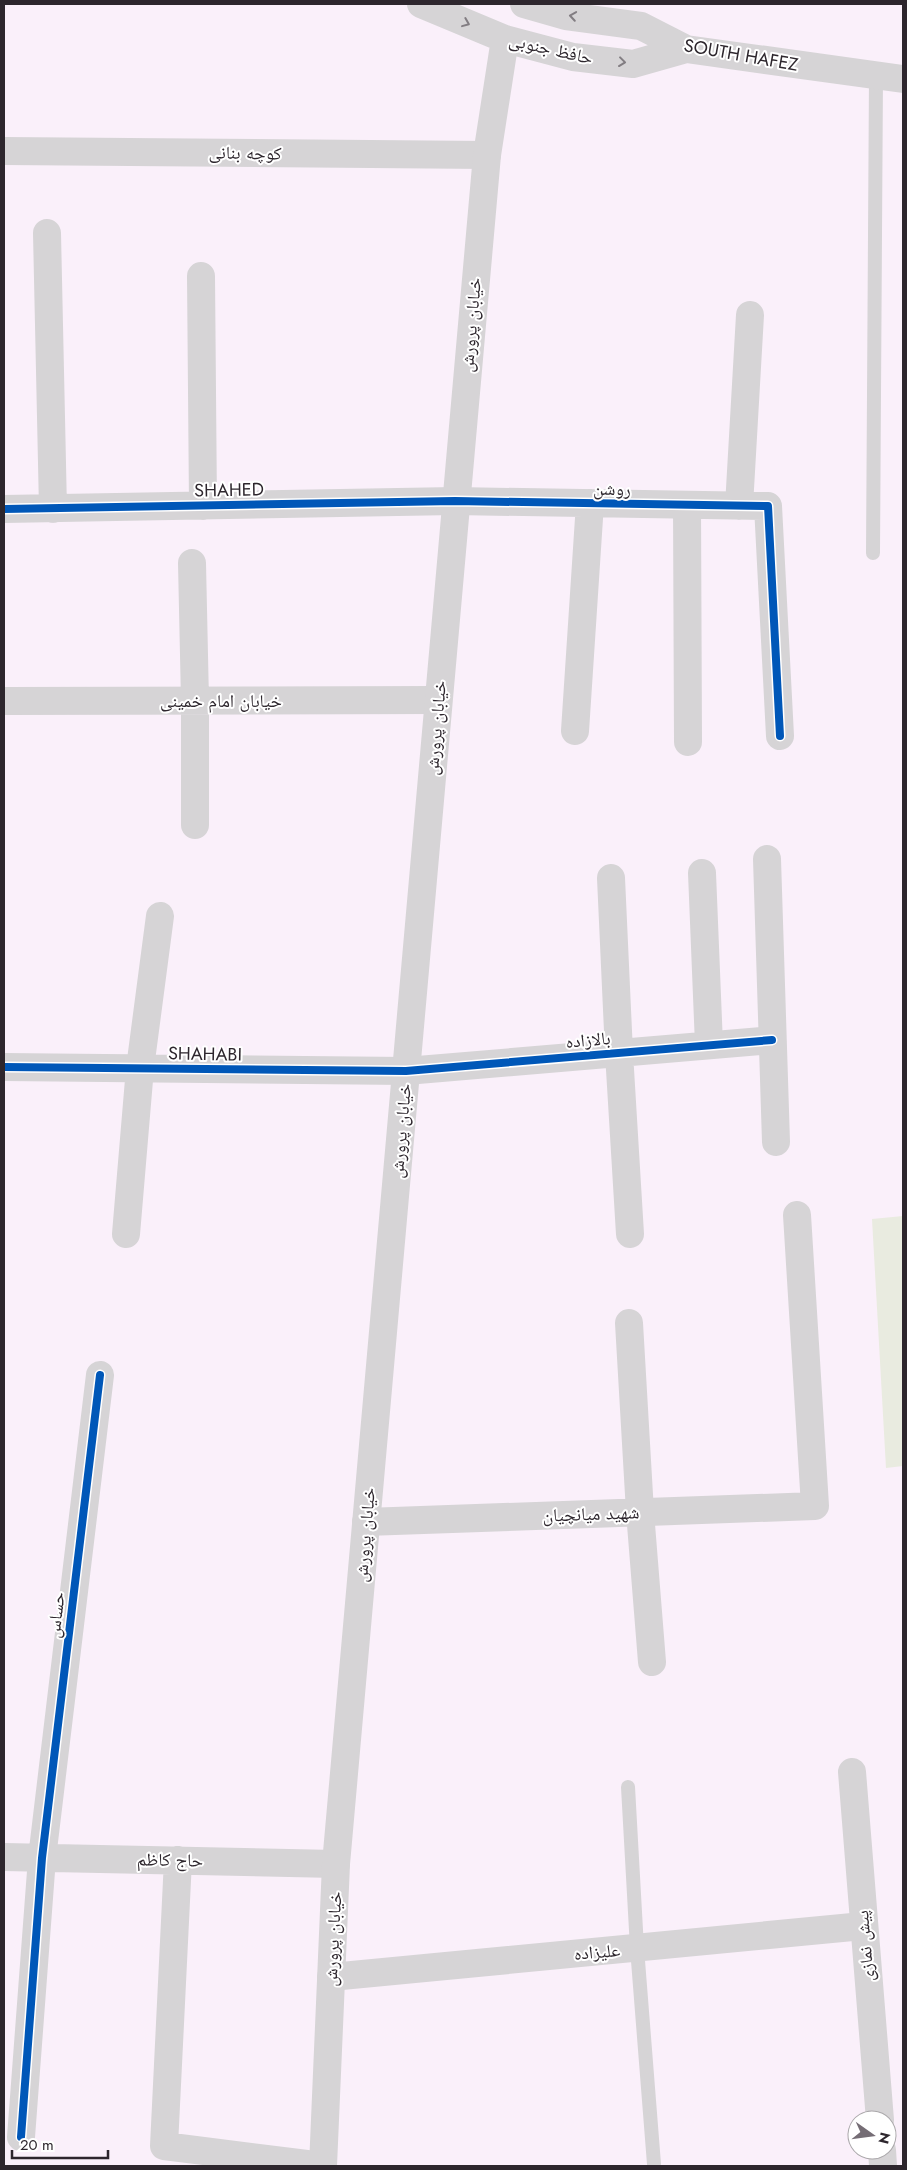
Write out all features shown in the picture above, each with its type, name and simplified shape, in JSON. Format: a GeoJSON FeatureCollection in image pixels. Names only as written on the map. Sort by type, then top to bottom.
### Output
{"type":"FeatureCollection","features":[{"type":"Feature","properties":{"kind":"street","name":"حافظ جنوبی"},"geometry":{"type":"LineString","coordinates":[[421,4],[505,39],[573,57],[633,64],[686,49]]}},
{"type":"Feature","properties":{"kind":"street","name":"SOUTH HAFEZ"},"geometry":{"type":"LineString","coordinates":[[524,4],[566,16],[641,26],[686,49],[903,79]]}},
{"type":"Feature","properties":{"kind":"street","name":"خیابان پرورش"},"geometry":{"type":"LineString","coordinates":[[323,2166],[336,1864],[487,155],[505,39]]}},
{"type":"Feature","properties":{"kind":"street","name":"کوچه بنانی"},"geometry":{"type":"LineString","coordinates":[[4,151],[487,155]]}},
{"type":"Feature","properties":{"kind":"street"},"geometry":{"type":"LineString","coordinates":[[47,233],[53,508]]}},
{"type":"Feature","properties":{"kind":"street"},"geometry":{"type":"LineString","coordinates":[[201,276],[203,506]]}},
{"type":"Feature","properties":{"kind":"street"},"geometry":{"type":"LineString","coordinates":[[739,506],[750,315]]}},
{"type":"Feature","properties":{"kind":"street","name":"روشن"},"geometry":{"type":"LineString","coordinates":[[455,501],[768,506],[780,736]]}},
{"type":"Feature","properties":{"kind":"street","name":"SHAHED"},"geometry":{"type":"LineString","coordinates":[[4,510],[455,501]]}},
{"type":"Feature","properties":{"kind":"street"},"geometry":{"type":"LineString","coordinates":[[575,731],[590,503]]}},
{"type":"Feature","properties":{"kind":"street"},"geometry":{"type":"LineString","coordinates":[[687,505],[688,742]]}},
{"type":"Feature","properties":{"kind":"street"},"geometry":{"type":"LineString","coordinates":[[192,563],[196,701],[195,825]]}},
{"type":"Feature","properties":{"kind":"street","name":"خیابان امام خمینی"},"geometry":{"type":"LineString","coordinates":[[4,701],[438,700]]}},
{"type":"Feature","properties":{"kind":"street"},"geometry":{"type":"LineString","coordinates":[[767,859],[776,1142]]}},
{"type":"Feature","properties":{"kind":"street"},"geometry":{"type":"LineString","coordinates":[[702,873],[709,1045]]}},
{"type":"Feature","properties":{"kind":"street"},"geometry":{"type":"LineString","coordinates":[[611,878],[630,1234]]}},
{"type":"Feature","properties":{"kind":"street"},"geometry":{"type":"LineString","coordinates":[[126,1234],[140,1068],[160,916]]}},
{"type":"Feature","properties":{"kind":"street","name":"بالازاده"},"geometry":{"type":"LineString","coordinates":[[406,1071],[772,1040]]}},
{"type":"Feature","properties":{"kind":"street","name":"SHAHABI"},"geometry":{"type":"LineString","coordinates":[[4,1067],[406,1071]]}},
{"type":"Feature","properties":{"kind":"street","name":"شهید میانچیان"},"geometry":{"type":"LineString","coordinates":[[366,1522],[815,1506],[797,1215]]}},
{"type":"Feature","properties":{"kind":"street"},"geometry":{"type":"LineString","coordinates":[[629,1323],[640,1512],[652,1662]]}},
{"type":"Feature","properties":{"kind":"street","name":"حساس"},"geometry":{"type":"LineString","coordinates":[[21,2137],[42,1858],[100,1375]]}},
{"type":"Feature","properties":{"kind":"street","name":"پیش نمازی"},"geometry":{"type":"LineString","coordinates":[[852,1772],[879,2110]]}},
{"type":"Feature","properties":{"kind":"street","name":"حاج کاظم"},"geometry":{"type":"LineString","coordinates":[[4,1857],[336,1864]]}},
{"type":"Feature","properties":{"kind":"street"},"geometry":{"type":"LineString","coordinates":[[178,1860],[164,2146],[323,2166]]}},
{"type":"Feature","properties":{"kind":"street","name":"علیزاده"},"geometry":{"type":"LineString","coordinates":[[331,1977],[863,1926]]}},
{"type":"Feature","properties":{"kind":"lane"},"geometry":{"type":"LineString","coordinates":[[873,553],[876,76]]}},
{"type":"Feature","properties":{"kind":"lane"},"geometry":{"type":"LineString","coordinates":[[628,1787],[637,1948],[654,2164]]}},
{"type":"Feature","properties":{"kind":"shaded area"},"geometry":{"type":"Polygon","coordinates":[[[903,1216],[903,1466],[886,1468],[872,1219],[903,1216]]]}},
{"type":"Feature","properties":{"kind":"cycle path"},"geometry":{"type":"LineString","coordinates":[[4,509],[455,501],[768,506],[780,736]]}},
{"type":"Feature","properties":{"kind":"cycle path"},"geometry":{"type":"LineString","coordinates":[[4,1067],[406,1071],[772,1040]]}},
{"type":"Feature","properties":{"kind":"cycle path"},"geometry":{"type":"LineString","coordinates":[[21,2137],[42,1858],[100,1375]]}}]}
